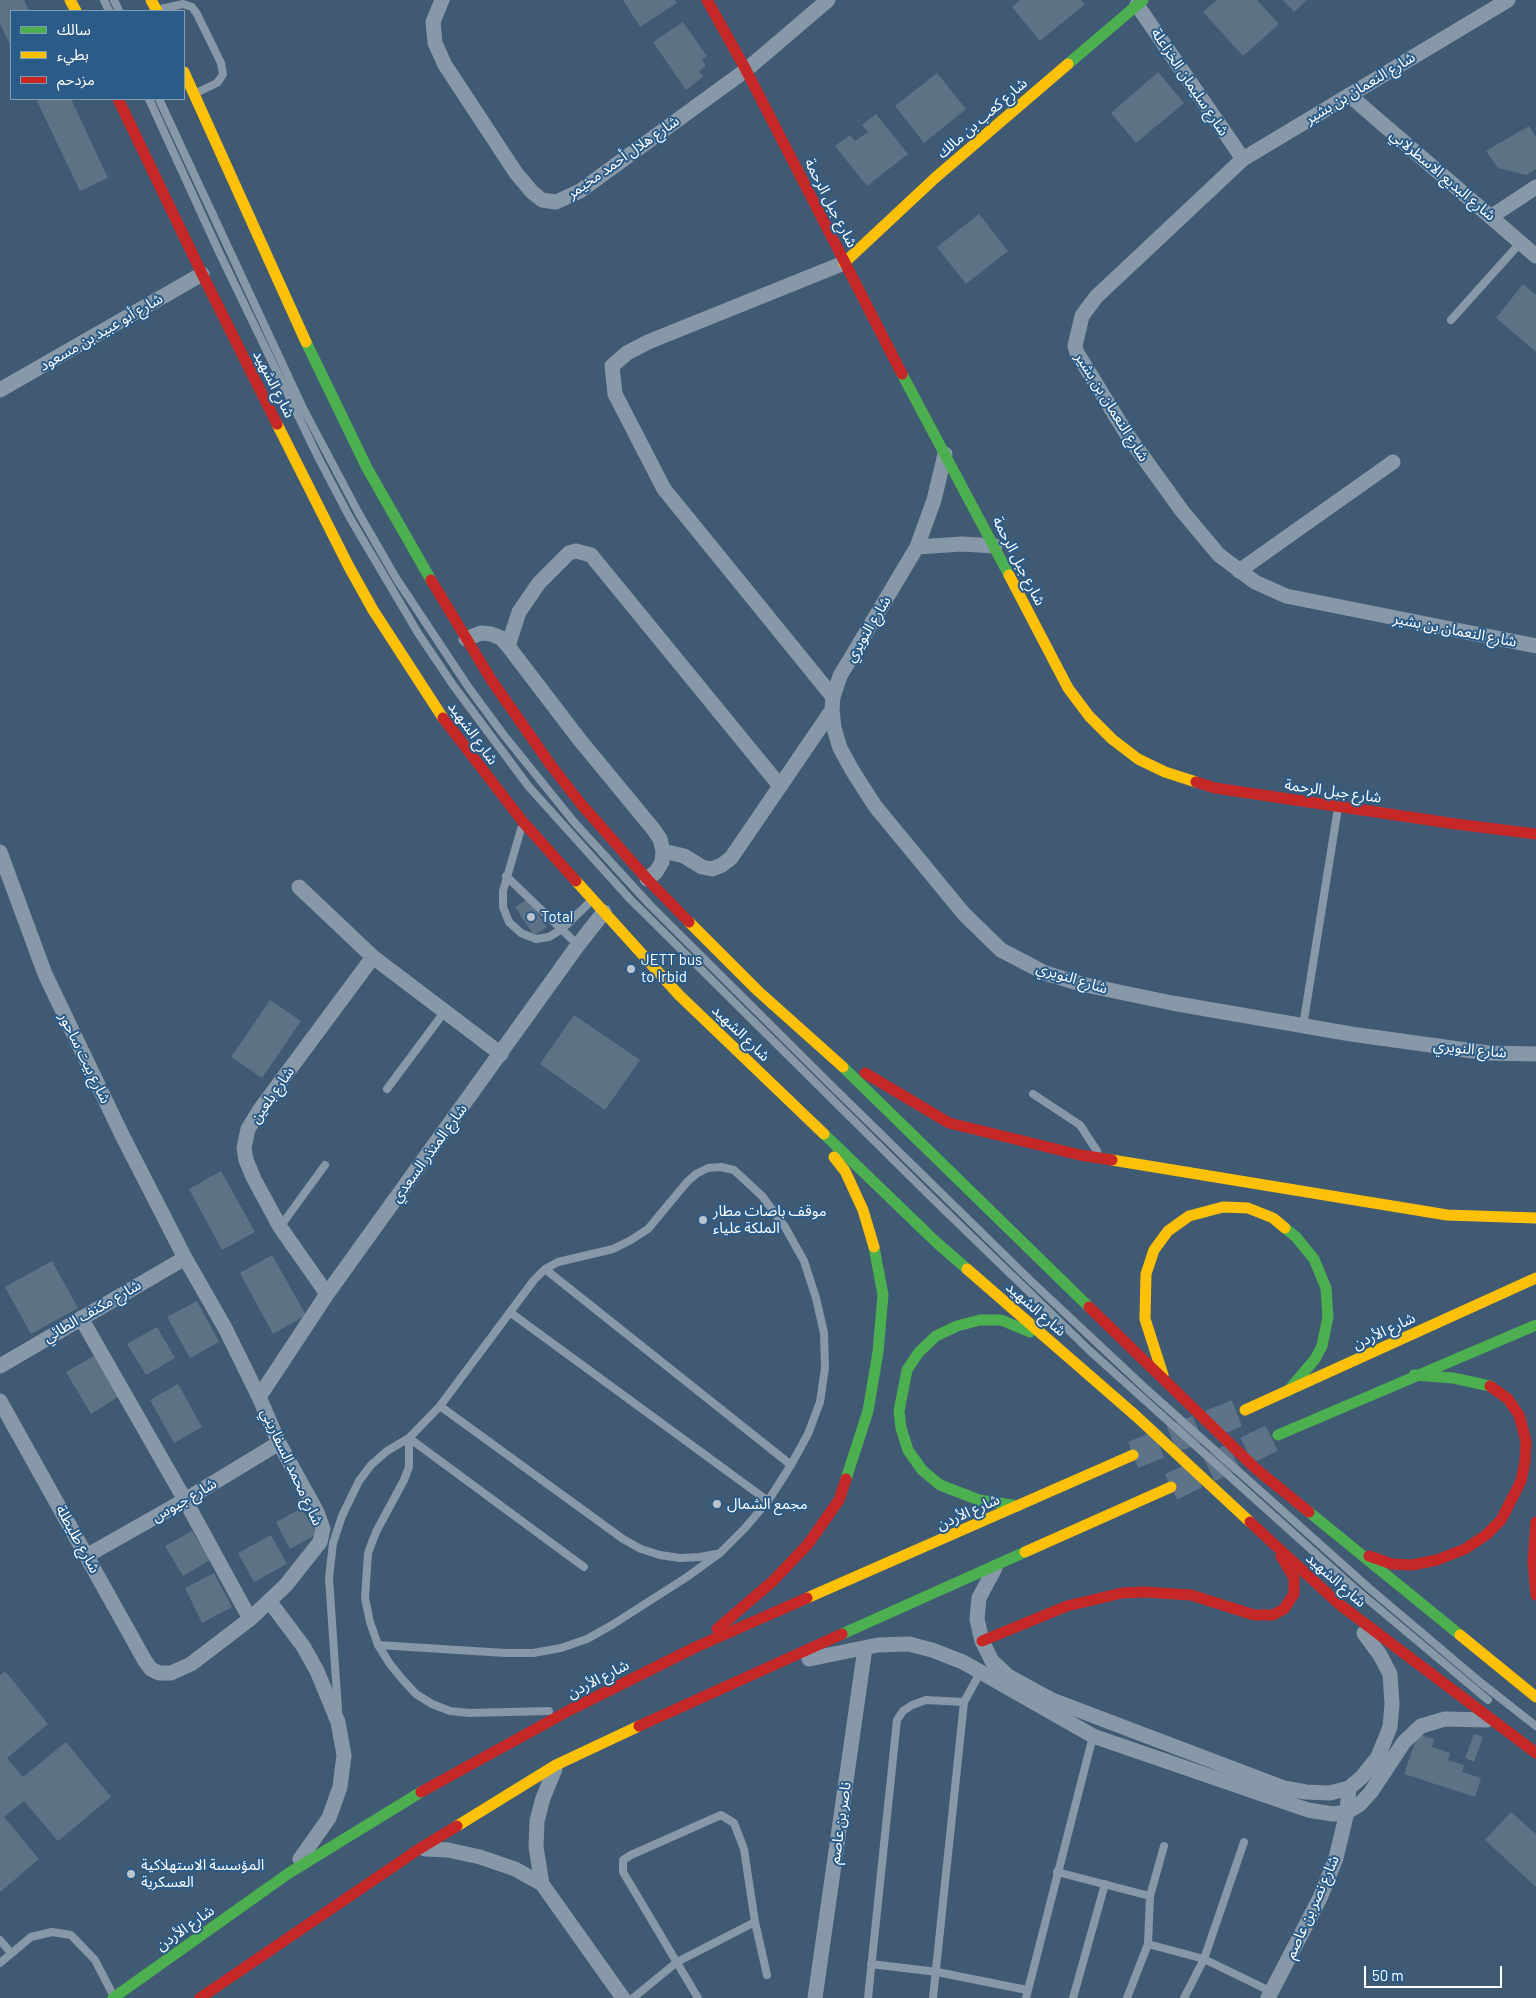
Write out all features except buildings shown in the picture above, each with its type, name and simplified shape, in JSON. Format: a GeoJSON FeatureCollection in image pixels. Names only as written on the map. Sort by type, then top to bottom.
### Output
{"type":"FeatureCollection","features":[{"type":"Feature","properties":{"kind":"main road","name":"شارع جبل الرحمة"},"geometry":{"type":"LineString","coordinates":[[707,0],[746,70],[844,263],[995,546],[1068,688],[1089,716],[1112,739],[1138,759],[1165,772],[1206,786],[1338,807],[1536,834]]}},
{"type":"Feature","properties":{"kind":"main road","name":"شارع كعب بن مالك"},"geometry":{"type":"LineString","coordinates":[[844,263],[935,178],[1140,2]]}},
{"type":"Feature","properties":{"kind":"main road"},"geometry":{"type":"LineString","coordinates":[[185,74],[344,425],[390,512],[492,682],[581,804],[647,879],[758,991],[824,1048],[1255,1468],[1536,1697]]}},
{"type":"Feature","properties":{"kind":"main road","name":"شارع الشهيد"},"geometry":{"type":"LineString","coordinates":[[118,100],[202,274],[348,565],[373,610],[400,655],[459,741],[523,822],[679,995],[936,1242],[1136,1416],[1273,1545],[1339,1604],[1496,1714],[1536,1753]]}},
{"type":"Feature","properties":{"kind":"main road"},"geometry":{"type":"LineString","coordinates":[[824,1048],[950,1123],[965,1128],[1102,1159],[1220,1177],[1384,1206],[1448,1215],[1536,1218]]}},
{"type":"Feature","properties":{"kind":"main road"},"geometry":{"type":"LineString","coordinates":[[696,1647],[773,1581],[808,1544],[839,1500],[868,1411],[884,1295],[875,1252],[863,1210],[845,1172],[822,1138],[792,1103]]}},
{"type":"Feature","properties":{"kind":"main road"},"geometry":{"type":"LineString","coordinates":[[1165,1382],[1145,1319],[1146,1274],[1149,1261],[1160,1240],[1179,1222],[1210,1209],[1235,1207],[1263,1213],[1284,1225],[1314,1259],[1326,1288],[1328,1317],[1322,1346],[1315,1359],[1288,1391]]}},
{"type":"Feature","properties":{"kind":"main road","name":"شارع الأردن"},"geometry":{"type":"LineString","coordinates":[[1244,1410],[1536,1278]]}},
{"type":"Feature","properties":{"kind":"main road"},"geometry":{"type":"LineString","coordinates":[[1018,1506],[963,1495],[940,1485],[922,1470],[908,1450],[898,1411],[907,1370],[919,1352],[936,1336],[957,1326],[980,1320],[1001,1320],[1019,1326],[1045,1339],[1080,1368]]}},
{"type":"Feature","properties":{"kind":"main road"},"geometry":{"type":"LineString","coordinates":[[1278,1435],[1414,1375],[1536,1325]]}},
{"type":"Feature","properties":{"kind":"main road"},"geometry":{"type":"LineString","coordinates":[[1342,1540],[1376,1560],[1392,1564],[1412,1565],[1437,1560],[1465,1549],[1486,1535],[1501,1520],[1521,1481],[1526,1441],[1519,1415],[1508,1399],[1492,1388],[1470,1381],[1414,1375]]}},
{"type":"Feature","properties":{"kind":"main road","name":"شارع الأردن"},"geometry":{"type":"LineString","coordinates":[[114,1998],[289,1873],[433,1785],[570,1710],[696,1647],[1133,1454]]}},
{"type":"Feature","properties":{"kind":"main road"},"geometry":{"type":"LineString","coordinates":[[200,1998],[419,1849],[556,1765],[769,1667],[1171,1487]]}},
{"type":"Feature","properties":{"kind":"main road"},"geometry":{"type":"LineString","coordinates":[[1536,1522],[1533,1562],[1536,1596]]}},
{"type":"Feature","properties":{"kind":"main road"},"geometry":{"type":"LineString","coordinates":[[982,1641],[1067,1606],[1122,1593],[1144,1592],[1191,1595],[1254,1615],[1273,1615],[1284,1609],[1294,1594],[1294,1578],[1273,1545]]}},
{"type":"Feature","properties":{"kind":"street","name":"شارع هلال أحمد مخيمر"},"geometry":{"type":"LineString","coordinates":[[442,0],[433,22],[435,43],[445,64],[516,173],[532,192],[542,200],[556,202],[580,191],[746,70],[828,0]]}},
{"type":"Feature","properties":{"kind":"street","name":"شارع النعمان بن بشير"},"geometry":{"type":"LineString","coordinates":[[1508,0],[1243,159],[1096,297],[1082,316],[1074,346],[1128,436],[1182,511],[1219,555],[1255,582],[1286,596],[1536,646]]}},
{"type":"Feature","properties":{"kind":"street","name":"شارع سليمان الخزاعلة"},"geometry":{"type":"LineString","coordinates":[[1140,2],[1243,159]]}},
{"type":"Feature","properties":{"kind":"street","name":"شارع البديع الاسطرلابي"},"geometry":{"type":"LineString","coordinates":[[1349,95],[1492,216],[1536,256]]}},
{"type":"Feature","properties":{"kind":"street"},"geometry":{"type":"LineString","coordinates":[[1492,216],[1536,187]]}},
{"type":"Feature","properties":{"kind":"street"},"geometry":{"type":"LineString","coordinates":[[663,851],[684,856],[702,867],[712,869],[722,865],[737,850],[832,704],[664,488],[615,394],[612,366],[627,353],[648,342],[844,263]]}},
{"type":"Feature","properties":{"kind":"street","name":"شارع أبو عبيد بن مسعود"},"geometry":{"type":"LineString","coordinates":[[0,390],[202,274]]}},
{"type":"Feature","properties":{"kind":"street","name":"شارع النويري"},"geometry":{"type":"LineString","coordinates":[[945,454],[934,500],[917,546],[840,676],[832,704],[834,728],[840,748],[852,770],[876,806],[964,914],[1001,950],[1045,973],[1081,984],[1172,1004],[1303,1026],[1488,1053],[1536,1054]]}},
{"type":"Feature","properties":{"kind":"street"},"geometry":{"type":"LineString","coordinates":[[1239,571],[1393,462]]}},
{"type":"Feature","properties":{"kind":"street"},"geometry":{"type":"LineString","coordinates":[[917,546],[962,544],[995,546]]}},
{"type":"Feature","properties":{"kind":"street"},"geometry":{"type":"LineString","coordinates":[[508,646],[519,612],[539,583],[569,553],[576,551],[591,555],[780,786]]}},
{"type":"Feature","properties":{"kind":"street"},"geometry":{"type":"LineString","coordinates":[[466,638],[481,633],[501,638],[579,739],[654,830],[660,839],[663,851],[659,867],[647,879]]}},
{"type":"Feature","properties":{"kind":"street","name":"شارع بيت ساحور"},"geometry":{"type":"LineString","coordinates":[[0,852],[45,974],[122,1136],[185,1258]]}},
{"type":"Feature","properties":{"kind":"street"},"geometry":{"type":"LineString","coordinates":[[299,887],[373,958],[501,1054]]}},
{"type":"Feature","properties":{"kind":"street","name":"شارع المنذر السعدي"},"geometry":{"type":"LineString","coordinates":[[259,1397],[327,1294],[578,945],[604,912]]}},
{"type":"Feature","properties":{"kind":"street","name":"شارع بلعين"},"geometry":{"type":"LineString","coordinates":[[327,1294],[280,1227],[254,1179],[246,1160],[244,1148],[248,1129],[261,1108],[373,958]]}},
{"type":"Feature","properties":{"kind":"street","name":"شارع مكنف الطائي"},"geometry":{"type":"LineString","coordinates":[[2,1360],[81,1318],[185,1258]]}},
{"type":"Feature","properties":{"kind":"street","name":"شارع محمد السفاريني"},"geometry":{"type":"LineString","coordinates":[[159,1673],[171,1672],[191,1664],[250,1619],[270,1602],[316,1549],[322,1536],[322,1524],[279,1443],[259,1397],[224,1328],[185,1258]]}},
{"type":"Feature","properties":{"kind":"street"},"geometry":{"type":"LineString","coordinates":[[81,1318],[185,1500],[250,1619]]}},
{"type":"Feature","properties":{"kind":"street","name":"شارع طليطلة"},"geometry":{"type":"LineString","coordinates":[[0,1401],[88,1555],[145,1661],[151,1669],[159,1673]]}},
{"type":"Feature","properties":{"kind":"street","name":"شارع جيوس"},"geometry":{"type":"LineString","coordinates":[[88,1555],[185,1500],[279,1443]]}},
{"type":"Feature","properties":{"kind":"street"},"geometry":{"type":"LineString","coordinates":[[997,1564],[979,1598],[977,1619],[982,1641],[992,1661],[1008,1676],[1052,1700],[1284,1788],[1306,1792],[1330,1793],[1349,1788],[1362,1777],[1378,1757],[1390,1727],[1392,1704],[1390,1674],[1380,1655],[1358,1625],[1339,1604]]}},
{"type":"Feature","properties":{"kind":"street"},"geometry":{"type":"LineString","coordinates":[[270,1602],[303,1646],[329,1696],[338,1722],[344,1754],[340,1787],[329,1818],[289,1873]]}},
{"type":"Feature","properties":{"kind":"street"},"geometry":{"type":"LineString","coordinates":[[963,1662],[982,1641]]}},
{"type":"Feature","properties":{"kind":"street"},"geometry":{"type":"LineString","coordinates":[[769,1667],[878,1645],[909,1644],[932,1650],[963,1662],[1092,1736],[1308,1810],[1333,1814],[1347,1812],[1360,1805],[1371,1792],[1404,1742],[1421,1726],[1445,1719],[1496,1714]]}},
{"type":"Feature","properties":{"kind":"street","name":"ناصر بن عاصم"},"geometry":{"type":"LineString","coordinates":[[815,1998],[865,1648]]}},
{"type":"Feature","properties":{"kind":"street"},"geometry":{"type":"LineString","coordinates":[[542,1884],[536,1847],[538,1821],[543,1798],[556,1765]]}},
{"type":"Feature","properties":{"kind":"street","name":"شارع نصر بن عاصم"},"geometry":{"type":"LineString","coordinates":[[1270,1995],[1320,1898],[1336,1858],[1347,1812],[1349,1788]]}},
{"type":"Feature","properties":{"kind":"street"},"geometry":{"type":"LineString","coordinates":[[419,1849],[448,1850],[480,1857],[515,1869],[542,1884],[623,1998]]}},
{"type":"Feature","properties":{"kind":"lane"},"geometry":{"type":"LineString","coordinates":[[155,7],[178,4],[192,7],[221,63],[222,74],[217,83],[194,94]]}},
{"type":"Feature","properties":{"kind":"lane"},"geometry":{"type":"LineString","coordinates":[[149,100],[227,269],[319,459],[350,518],[383,576],[433,655],[529,787],[630,899],[933,1199],[1089,1350],[1496,1714]]}},
{"type":"Feature","properties":{"kind":"lane"},"geometry":{"type":"LineString","coordinates":[[159,100],[302,406],[358,512],[396,578],[469,688],[508,742],[574,822],[650,905],[1023,1274],[1260,1492],[1369,1588],[1480,1682],[1536,1726]]}},
{"type":"Feature","properties":{"kind":"lane"},"geometry":{"type":"LineString","coordinates":[[1452,320],[1521,242]]}},
{"type":"Feature","properties":{"kind":"lane"},"geometry":{"type":"LineString","coordinates":[[1303,1026],[1338,807]]}},
{"type":"Feature","properties":{"kind":"lane"},"geometry":{"type":"LineString","coordinates":[[523,822],[503,891],[503,907],[509,922],[521,933],[536,939],[549,937],[562,929],[593,899]]}},
{"type":"Feature","properties":{"kind":"lane"},"geometry":{"type":"LineString","coordinates":[[506,876],[578,945]]}},
{"type":"Feature","properties":{"kind":"lane"},"geometry":{"type":"LineString","coordinates":[[387,1089],[445,1011]]}},
{"type":"Feature","properties":{"kind":"lane"},"geometry":{"type":"LineString","coordinates":[[1033,1094],[1080,1125],[1102,1159]]}},
{"type":"Feature","properties":{"kind":"lane"},"geometry":{"type":"LineString","coordinates":[[280,1227],[326,1165]]}},
{"type":"Feature","properties":{"kind":"lane"},"geometry":{"type":"LineString","coordinates":[[338,1722],[329,1578],[333,1543],[342,1516],[359,1481],[371,1465],[387,1451],[409,1438],[440,1406],[534,1280],[545,1270],[558,1262],[612,1249],[631,1240],[648,1229],[687,1182],[696,1174],[708,1168],[721,1167],[734,1170],[762,1196],[785,1227],[804,1261],[816,1298],[824,1333],[825,1368],[820,1402],[808,1434],[768,1501],[745,1528],[720,1552],[688,1577],[612,1625],[587,1638],[561,1648],[534,1652],[505,1653],[378,1645]]}},
{"type":"Feature","properties":{"kind":"lane"},"geometry":{"type":"LineString","coordinates":[[545,1270],[791,1465]]}},
{"type":"Feature","properties":{"kind":"lane"},"geometry":{"type":"LineString","coordinates":[[510,1313],[768,1501]]}},
{"type":"Feature","properties":{"kind":"lane"},"geometry":{"type":"LineString","coordinates":[[440,1406],[623,1539],[641,1549],[660,1555],[680,1558],[700,1557],[720,1552]]}},
{"type":"Feature","properties":{"kind":"lane"},"geometry":{"type":"LineString","coordinates":[[409,1438],[584,1567]]}},
{"type":"Feature","properties":{"kind":"lane"},"geometry":{"type":"LineString","coordinates":[[409,1438],[409,1467],[376,1532],[368,1553],[365,1598],[370,1622],[378,1645],[390,1664],[416,1694],[432,1704],[450,1711],[469,1713],[570,1710]]}},
{"type":"Feature","properties":{"kind":"lane"},"geometry":{"type":"LineString","coordinates":[[933,1998],[964,1702],[980,1673]]}},
{"type":"Feature","properties":{"kind":"lane"},"geometry":{"type":"LineString","coordinates":[[868,1998],[897,1720],[903,1711],[912,1705],[926,1700],[964,1702]]}},
{"type":"Feature","properties":{"kind":"lane"},"geometry":{"type":"LineString","coordinates":[[871,1964],[937,1972],[1027,1994],[1092,1736]]}},
{"type":"Feature","properties":{"kind":"lane"},"geometry":{"type":"LineString","coordinates":[[698,1998],[624,1872],[624,1860],[631,1855],[721,1815],[734,1823],[744,1848],[755,1922],[767,1975]]}},
{"type":"Feature","properties":{"kind":"lane"},"geometry":{"type":"LineString","coordinates":[[1184,1998],[1204,1959],[1244,1842]]}},
{"type":"Feature","properties":{"kind":"lane"},"geometry":{"type":"LineString","coordinates":[[1127,1998],[1148,1944],[1150,1896],[1164,1846]]}},
{"type":"Feature","properties":{"kind":"lane"},"geometry":{"type":"LineString","coordinates":[[1057,1872],[1150,1896]]}},
{"type":"Feature","properties":{"kind":"lane"},"geometry":{"type":"LineString","coordinates":[[1073,1998],[1105,1884]]}},
{"type":"Feature","properties":{"kind":"lane"},"geometry":{"type":"LineString","coordinates":[[633,1998],[677,1962],[755,1922]]}},
{"type":"Feature","properties":{"kind":"lane"},"geometry":{"type":"LineString","coordinates":[[0,1963],[31,1937],[52,1932],[71,1935],[95,1960],[114,1998]]}},
{"type":"Feature","properties":{"kind":"lane"},"geometry":{"type":"LineString","coordinates":[[0,1940],[11,1954]]}},
{"type":"Feature","properties":{"kind":"lane"},"geometry":{"type":"LineString","coordinates":[[1148,1944],[1204,1959],[1270,1995]]}},
{"type":"Feature","properties":{"kind":"tunnel"},"geometry":{"type":"LineString","coordinates":[[1133,1455],[1245,1410]]}},
{"type":"Feature","properties":{"kind":"tunnel"},"geometry":{"type":"LineString","coordinates":[[1171,1487],[1278,1435]]}},
{"type":"Feature","properties":{"kind":"traffic: fast"},"geometry":{"type":"LineString","coordinates":[[1068,64],[1143,0]]}},
{"type":"Feature","properties":{"kind":"traffic: fast"},"geometry":{"type":"LineString","coordinates":[[306,342],[367,468],[431,580]]}},
{"type":"Feature","properties":{"kind":"traffic: fast"},"geometry":{"type":"LineString","coordinates":[[902,374],[1009,575]]}},
{"type":"Feature","properties":{"kind":"traffic: fast"},"geometry":{"type":"LineString","coordinates":[[843,1067],[1089,1307]]}},
{"type":"Feature","properties":{"kind":"traffic: fast"},"geometry":{"type":"LineString","coordinates":[[824,1134],[936,1242],[967,1269]]}},
{"type":"Feature","properties":{"kind":"traffic: fast"},"geometry":{"type":"LineString","coordinates":[[1285,1228],[1296,1237],[1314,1259],[1326,1288],[1328,1317],[1322,1346],[1315,1359],[1288,1391]]}},
{"type":"Feature","properties":{"kind":"traffic: fast"},"geometry":{"type":"LineString","coordinates":[[846,1479],[868,1411],[878,1352],[883,1295],[874,1247]]}},
{"type":"Feature","properties":{"kind":"traffic: fast"},"geometry":{"type":"LineString","coordinates":[[1018,1506],[979,1500],[940,1485],[922,1470],[908,1450],[901,1428],[899,1411],[907,1370],[919,1352],[936,1336],[957,1326],[980,1320],[1001,1320],[1030,1332]]}},
{"type":"Feature","properties":{"kind":"traffic: fast"},"geometry":{"type":"LineString","coordinates":[[1278,1435],[1536,1325]]}},
{"type":"Feature","properties":{"kind":"traffic: fast"},"geometry":{"type":"LineString","coordinates":[[1414,1375],[1453,1378],[1490,1386]]}},
{"type":"Feature","properties":{"kind":"traffic: fast"},"geometry":{"type":"LineString","coordinates":[[1309,1512],[1460,1635]]}},
{"type":"Feature","properties":{"kind":"traffic: fast"},"geometry":{"type":"LineString","coordinates":[[842,1634],[1025,1552]]}},
{"type":"Feature","properties":{"kind":"traffic: fast"},"geometry":{"type":"LineString","coordinates":[[113,1998],[289,1873],[421,1792]]}},
{"type":"Feature","properties":{"kind":"traffic: slow"},"geometry":{"type":"LineString","coordinates":[[70,0],[75,10]]}},
{"type":"Feature","properties":{"kind":"traffic: slow"},"geometry":{"type":"LineString","coordinates":[[151,0],[156,10]]}},
{"type":"Feature","properties":{"kind":"traffic: slow"},"geometry":{"type":"LineString","coordinates":[[844,263],[935,178],[1068,64]]}},
{"type":"Feature","properties":{"kind":"traffic: slow"},"geometry":{"type":"LineString","coordinates":[[185,74],[306,342]]}},
{"type":"Feature","properties":{"kind":"traffic: slow"},"geometry":{"type":"LineString","coordinates":[[277,424],[348,565],[373,610],[443,718]]}},
{"type":"Feature","properties":{"kind":"traffic: slow"},"geometry":{"type":"LineString","coordinates":[[1009,575],[1068,688],[1089,716],[1112,739],[1138,759],[1165,772],[1196,782]]}},
{"type":"Feature","properties":{"kind":"traffic: slow"},"geometry":{"type":"LineString","coordinates":[[576,881],[679,995],[824,1134]]}},
{"type":"Feature","properties":{"kind":"traffic: slow"},"geometry":{"type":"LineString","coordinates":[[689,922],[758,991],[843,1067]]}},
{"type":"Feature","properties":{"kind":"traffic: slow"},"geometry":{"type":"LineString","coordinates":[[834,1157],[845,1171],[863,1210],[874,1247]]}},
{"type":"Feature","properties":{"kind":"traffic: slow"},"geometry":{"type":"LineString","coordinates":[[1112,1160],[1447,1215],[1536,1218]]}},
{"type":"Feature","properties":{"kind":"traffic: slow"},"geometry":{"type":"LineString","coordinates":[[1163,1375],[1145,1319],[1146,1274],[1154,1250],[1168,1231],[1189,1216],[1223,1207],[1248,1208],[1273,1218],[1285,1228]]}},
{"type":"Feature","properties":{"kind":"traffic: slow"},"geometry":{"type":"LineString","coordinates":[[967,1269],[1136,1416],[1250,1522]]}},
{"type":"Feature","properties":{"kind":"traffic: slow"},"geometry":{"type":"LineString","coordinates":[[1245,1410],[1536,1278]]}},
{"type":"Feature","properties":{"kind":"traffic: slow"},"geometry":{"type":"LineString","coordinates":[[807,1598],[1133,1455]]}},
{"type":"Feature","properties":{"kind":"traffic: slow"},"geometry":{"type":"LineString","coordinates":[[1025,1552],[1171,1487]]}},
{"type":"Feature","properties":{"kind":"traffic: slow"},"geometry":{"type":"LineString","coordinates":[[1460,1635],[1536,1697]]}},
{"type":"Feature","properties":{"kind":"traffic: slow"},"geometry":{"type":"LineString","coordinates":[[457,1826],[556,1765],[639,1726]]}},
{"type":"Feature","properties":{"kind":"traffic: jam"},"geometry":{"type":"LineString","coordinates":[[707,0],[746,70],[902,374]]}},
{"type":"Feature","properties":{"kind":"traffic: jam"},"geometry":{"type":"LineString","coordinates":[[118,100],[277,424]]}},
{"type":"Feature","properties":{"kind":"traffic: jam"},"geometry":{"type":"LineString","coordinates":[[431,580],[492,681],[550,764],[581,804],[647,879],[689,922]]}},
{"type":"Feature","properties":{"kind":"traffic: jam"},"geometry":{"type":"LineString","coordinates":[[443,718],[523,822],[576,881]]}},
{"type":"Feature","properties":{"kind":"traffic: jam"},"geometry":{"type":"LineString","coordinates":[[1196,782],[1215,788],[1536,834]]}},
{"type":"Feature","properties":{"kind":"traffic: jam"},"geometry":{"type":"LineString","coordinates":[[865,1073],[949,1123],[1080,1155],[1112,1160]]}},
{"type":"Feature","properties":{"kind":"traffic: jam"},"geometry":{"type":"LineString","coordinates":[[1089,1307],[1255,1468],[1309,1512]]}},
{"type":"Feature","properties":{"kind":"traffic: jam"},"geometry":{"type":"LineString","coordinates":[[1369,1556],[1392,1564],[1412,1565],[1437,1560],[1465,1549],[1486,1535],[1501,1520],[1521,1481],[1526,1441],[1519,1415],[1508,1399],[1490,1386]]}},
{"type":"Feature","properties":{"kind":"traffic: jam"},"geometry":{"type":"LineString","coordinates":[[717,1629],[773,1581],[808,1544],[839,1500],[846,1479]]}},
{"type":"Feature","properties":{"kind":"traffic: jam"},"geometry":{"type":"LineString","coordinates":[[1250,1522],[1339,1604],[1536,1753]]}},
{"type":"Feature","properties":{"kind":"traffic: jam"},"geometry":{"type":"LineString","coordinates":[[1536,1522],[1533,1562],[1536,1595]]}},
{"type":"Feature","properties":{"kind":"traffic: jam"},"geometry":{"type":"LineString","coordinates":[[982,1641],[1067,1606],[1122,1593],[1144,1592],[1191,1595],[1254,1615],[1273,1615],[1284,1609],[1294,1594],[1294,1578],[1281,1556]]}},
{"type":"Feature","properties":{"kind":"traffic: jam"},"geometry":{"type":"LineString","coordinates":[[421,1792],[570,1710],[696,1647],[807,1598]]}},
{"type":"Feature","properties":{"kind":"traffic: jam"},"geometry":{"type":"LineString","coordinates":[[639,1726],[842,1634]]}},
{"type":"Feature","properties":{"kind":"traffic: jam"},"geometry":{"type":"LineString","coordinates":[[200,1998],[419,1849],[457,1826]]}},
{"type":"Feature","properties":{"kind":"place","name":"Total"},"geometry":{"type":"Point","coordinates":[531,917]}},
{"type":"Feature","properties":{"kind":"place","name":"JETT bus to Irbid"},"geometry":{"type":"Point","coordinates":[631,969]}},
{"type":"Feature","properties":{"kind":"place","name":"موقف باصات مطار الملكة علياء"},"geometry":{"type":"Point","coordinates":[703,1220]}},
{"type":"Feature","properties":{"kind":"place","name":"مجمع الشمال"},"geometry":{"type":"Point","coordinates":[717,1504]}},
{"type":"Feature","properties":{"kind":"place","name":"المؤسسة الاستهلاكية العسكرية"},"geometry":{"type":"Point","coordinates":[131,1874]}}]}
